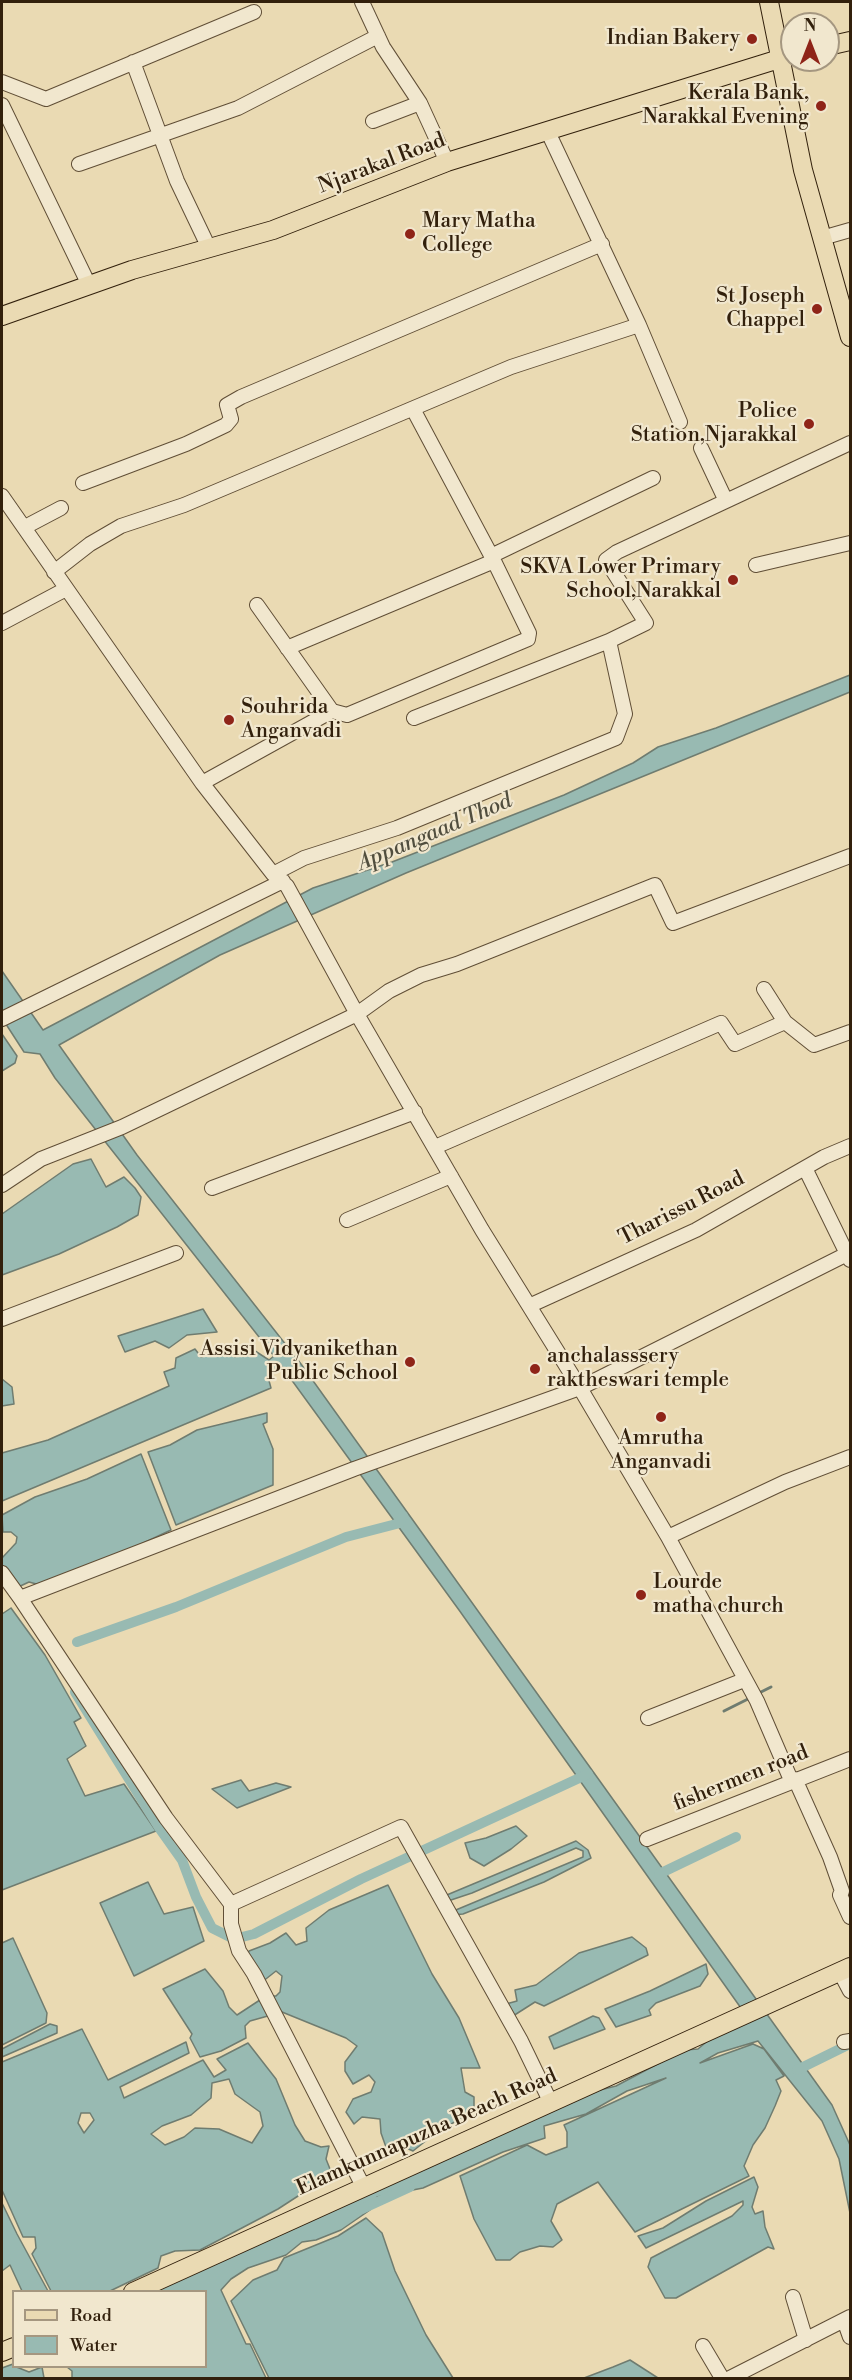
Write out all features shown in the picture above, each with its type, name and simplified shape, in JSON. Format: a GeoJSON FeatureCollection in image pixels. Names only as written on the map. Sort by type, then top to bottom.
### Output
{"type":"FeatureCollection","features":[{"type":"Feature","properties":{"kind":"main road"},"geometry":{"type":"LineString","coordinates":[[769,2],[780,37]]}},
{"type":"Feature","properties":{"kind":"main road","name":"Njarakal Road"},"geometry":{"type":"LineString","coordinates":[[2,316],[89,285],[273,230],[447,162],[780,58]]}},
{"type":"Feature","properties":{"kind":"main road"},"geometry":{"type":"LineString","coordinates":[[788,72],[803,170],[850,337]]}},
{"type":"Feature","properties":{"kind":"main road","name":"Elamkunnapuzha Beach Road"},"geometry":{"type":"LineString","coordinates":[[137,2290],[845,1969]]}},
{"type":"Feature","properties":{"kind":"street"},"geometry":{"type":"LineString","coordinates":[[362,2],[378,36],[420,103],[447,162]]}},
{"type":"Feature","properties":{"kind":"street"},"geometry":{"type":"LineString","coordinates":[[2,82],[46,99],[254,12]]}},
{"type":"Feature","properties":{"kind":"street"},"geometry":{"type":"LineString","coordinates":[[79,164],[238,108],[378,36]]}},
{"type":"Feature","properties":{"kind":"street"},"geometry":{"type":"LineString","coordinates":[[133,62],[177,181],[209,248]]}},
{"type":"Feature","properties":{"kind":"street"},"geometry":{"type":"LineString","coordinates":[[373,121],[420,103]]}},
{"type":"Feature","properties":{"kind":"street"},"geometry":{"type":"LineString","coordinates":[[2,105],[89,285]]}},
{"type":"Feature","properties":{"kind":"street"},"geometry":{"type":"LineString","coordinates":[[548,132],[639,325],[680,422]]}},
{"type":"Feature","properties":{"kind":"street"},"geometry":{"type":"LineString","coordinates":[[822,238],[850,230]]}},
{"type":"Feature","properties":{"kind":"street"},"geometry":{"type":"LineString","coordinates":[[83,483],[186,444],[226,425],[231,419],[227,408],[228,403],[241,397],[602,244]]}},
{"type":"Feature","properties":{"kind":"street"},"geometry":{"type":"LineString","coordinates":[[54,572],[90,544],[121,526],[184,505],[511,367],[639,325]]}},
{"type":"Feature","properties":{"kind":"street"},"geometry":{"type":"LineString","coordinates":[[257,604],[332,711],[346,715],[528,639],[529,633],[492,558],[413,409]]}},
{"type":"Feature","properties":{"kind":"street"},"geometry":{"type":"LineString","coordinates":[[414,718],[609,640],[646,622],[606,561],[617,552],[850,443]]}},
{"type":"Feature","properties":{"kind":"street"},"geometry":{"type":"LineString","coordinates":[[701,448],[726,501]]}},
{"type":"Feature","properties":{"kind":"street"},"geometry":{"type":"LineString","coordinates":[[287,648],[492,558],[653,478]]}},
{"type":"Feature","properties":{"kind":"street"},"geometry":{"type":"LineString","coordinates":[[2,496],[202,783],[281,880],[435,1148],[668,1537],[751,1691],[830,1857],[842,1891],[840,1895],[850,1917]]}},
{"type":"Feature","properties":{"kind":"street"},"geometry":{"type":"LineString","coordinates":[[26,528],[61,508]]}},
{"type":"Feature","properties":{"kind":"street"},"geometry":{"type":"LineString","coordinates":[[756,565],[850,543]]}},
{"type":"Feature","properties":{"kind":"street"},"geometry":{"type":"LineString","coordinates":[[2,623],[66,589]]}},
{"type":"Feature","properties":{"kind":"street"},"geometry":{"type":"LineString","coordinates":[[2,1019],[281,880],[304,858],[397,828],[616,738],[625,714],[609,640]]}},
{"type":"Feature","properties":{"kind":"street"},"geometry":{"type":"LineString","coordinates":[[202,783],[332,711]]}},
{"type":"Feature","properties":{"kind":"street"},"geometry":{"type":"LineString","coordinates":[[2,1185],[41,1160],[122,1127],[357,1014],[389,991],[421,975],[457,964],[655,885],[673,923],[850,856]]}},
{"type":"Feature","properties":{"kind":"street"},"geometry":{"type":"LineString","coordinates":[[764,989],[785,1022],[814,1045],[850,1032]]}},
{"type":"Feature","properties":{"kind":"street"},"geometry":{"type":"LineString","coordinates":[[435,1148],[721,1023],[735,1044],[785,1022]]}},
{"type":"Feature","properties":{"kind":"street"},"geometry":{"type":"LineString","coordinates":[[212,1188],[415,1112]]}},
{"type":"Feature","properties":{"kind":"street","name":"Tharissu Road"},"geometry":{"type":"LineString","coordinates":[[531,1305],[696,1230],[805,1168],[850,1146]]}},
{"type":"Feature","properties":{"kind":"street"},"geometry":{"type":"LineString","coordinates":[[20,1598],[375,1461],[580,1388],[849,1257],[805,1168]]}},
{"type":"Feature","properties":{"kind":"street"},"geometry":{"type":"LineString","coordinates":[[347,1220],[452,1176]]}},
{"type":"Feature","properties":{"kind":"street"},"geometry":{"type":"LineString","coordinates":[[2,1319],[176,1253]]}},
{"type":"Feature","properties":{"kind":"street"},"geometry":{"type":"LineString","coordinates":[[668,1537],[785,1482],[850,1457]]}},
{"type":"Feature","properties":{"kind":"street"},"geometry":{"type":"LineString","coordinates":[[2,1573],[166,1818],[231,1904],[231,1924],[239,1951],[263,1991],[363,2186]]}},
{"type":"Feature","properties":{"kind":"street"},"geometry":{"type":"LineString","coordinates":[[648,1718],[751,1691]]}},
{"type":"Feature","properties":{"kind":"street","name":"fishermen road"},"geometry":{"type":"LineString","coordinates":[[647,1839],[793,1779],[850,1759]]}},
{"type":"Feature","properties":{"kind":"street"},"geometry":{"type":"LineString","coordinates":[[231,1904],[401,1827],[522,2042],[550,2101]]}},
{"type":"Feature","properties":{"kind":"street"},"geometry":{"type":"LineString","coordinates":[[845,1969],[850,1991]]}},
{"type":"Feature","properties":{"kind":"street"},"geometry":{"type":"LineString","coordinates":[[794,2297],[806,2340]]}},
{"type":"Feature","properties":{"kind":"street"},"geometry":{"type":"LineString","coordinates":[[730,2379],[848,2319],[850,2337]]}},
{"type":"Feature","properties":{"kind":"street"},"geometry":{"type":"LineString","coordinates":[[703,2346],[722,2379]]}},
{"type":"Feature","properties":{"kind":"water"},"geometry":{"type":"Polygon","coordinates":[[[850,675],[850,692],[406,873],[220,955],[59,1045],[137,1155],[301,1364],[832,2105],[850,2145],[850,2213],[839,2159],[822,2121],[758,2041],[718,2053],[700,2063],[753,2044],[764,2049],[784,2076],[776,2080],[781,2091],[765,2128],[753,2145],[744,2166],[749,2176],[635,2232],[598,2182],[557,2204],[551,2221],[562,2240],[553,2247],[540,2246],[520,2252],[510,2260],[496,2260],[474,2219],[460,2176],[527,2145],[546,2155],[567,2147],[567,2132],[564,2125],[666,2078],[627,2091],[586,2114],[544,2126],[545,2138],[503,2152],[423,2188],[377,2197],[370,2210],[341,2230],[316,2240],[302,2242],[286,2255],[248,2268],[231,2279],[221,2290],[246,2344],[250,2344],[266,2378],[72,2378],[72,2371],[68,2368],[207,2368],[207,2290],[146,2290],[596,2091],[616,2086],[684,2050],[698,2049],[711,2038],[748,2018],[459,1610],[280,1364],[268,1377],[271,1388],[2,1501],[2,1453],[48,1440],[169,1386],[164,1372],[175,1368],[176,1358],[195,1349],[201,1357],[227,1349],[235,1357],[249,1347],[269,1360],[274,1356],[55,1078],[40,1054],[24,1052],[2,1018],[2,971],[43,1030],[313,888],[392,862],[564,795],[633,763],[658,747],[716,728],[850,675]]]}},
{"type":"Feature","properties":{"kind":"water"},"geometry":{"type":"Polygon","coordinates":[[[2,1034],[17,1056],[15,1063],[2,1071],[2,1034]]]}},
{"type":"Feature","properties":{"kind":"water"},"geometry":{"type":"Polygon","coordinates":[[[91,1159],[106,1187],[124,1177],[135,1188],[141,1197],[138,1215],[59,1254],[2,1275],[2,1214],[73,1164],[91,1159]]]}},
{"type":"Feature","properties":{"kind":"water"},"geometry":{"type":"Polygon","coordinates":[[[203,1309],[217,1332],[187,1335],[169,1348],[155,1341],[125,1352],[118,1336],[203,1309]]]}},
{"type":"Feature","properties":{"kind":"water"},"geometry":{"type":"Polygon","coordinates":[[[2,1379],[12,1387],[14,1404],[2,1406],[2,1379]]]}},
{"type":"Feature","properties":{"kind":"water"},"geometry":{"type":"Polygon","coordinates":[[[267,1413],[267,1422],[263,1424],[273,1449],[273,1485],[176,1525],[148,1452],[170,1445],[197,1430],[267,1413]]]}},
{"type":"Feature","properties":{"kind":"water"},"geometry":{"type":"Polygon","coordinates":[[[141,1454],[171,1530],[122,1553],[40,1585],[29,1582],[16,1588],[2,1566],[2,1558],[16,1543],[17,1537],[11,1532],[3,1532],[2,1515],[35,1497],[87,1479],[141,1454]]]}},
{"type":"Feature","properties":{"kind":"water"},"geometry":{"type":"Polygon","coordinates":[[[11,1608],[45,1655],[81,1718],[74,1722],[86,1746],[67,1759],[85,1796],[124,1784],[156,1831],[2,1890],[2,1614],[11,1608]]]}},
{"type":"Feature","properties":{"kind":"water"},"geometry":{"type":"Polygon","coordinates":[[[241,1780],[249,1791],[276,1783],[291,1787],[237,1808],[212,1789],[241,1780]]]}},
{"type":"Feature","properties":{"kind":"water"},"geometry":{"type":"Polygon","coordinates":[[[516,1826],[527,1836],[511,1849],[484,1866],[470,1858],[465,1843],[486,1838],[516,1826]]]}},
{"type":"Feature","properties":{"kind":"water"},"geometry":{"type":"Polygon","coordinates":[[[576,1841],[588,1850],[591,1858],[544,1882],[463,1914],[452,1915],[451,1912],[583,1857],[583,1851],[576,1848],[472,1893],[445,1902],[442,1897],[576,1841]]]}},
{"type":"Feature","properties":{"kind":"water"},"geometry":{"type":"Polygon","coordinates":[[[148,1882],[164,1914],[193,1907],[204,1941],[134,1976],[100,1903],[148,1882]]]}},
{"type":"Feature","properties":{"kind":"water"},"geometry":{"type":"Polygon","coordinates":[[[388,1885],[432,1974],[459,2018],[480,2068],[461,2068],[465,2092],[474,2097],[474,2111],[437,2132],[413,2151],[404,2147],[387,2150],[381,2133],[380,2119],[362,2117],[354,2124],[346,2112],[353,2099],[371,2092],[375,2082],[369,2075],[353,2084],[345,2071],[345,2062],[357,2046],[346,2038],[282,2012],[250,2021],[245,2026],[246,2038],[221,2051],[200,2057],[190,2038],[192,2034],[163,1989],[205,1969],[223,1991],[229,2007],[237,2015],[266,1996],[276,1996],[280,1992],[282,1976],[276,1971],[257,1986],[246,1959],[249,1951],[270,1943],[286,1933],[296,1945],[307,1941],[306,1928],[329,1910],[388,1885]]]}},
{"type":"Feature","properties":{"kind":"water"},"geometry":{"type":"Polygon","coordinates":[[[632,1937],[646,1948],[648,1955],[544,2006],[535,2002],[513,2016],[506,2004],[517,2001],[515,1990],[536,1985],[579,1953],[632,1937]]]}},
{"type":"Feature","properties":{"kind":"water"},"geometry":{"type":"Polygon","coordinates":[[[13,1938],[47,2013],[46,2023],[2,2045],[2,1943],[13,1938]]]}},
{"type":"Feature","properties":{"kind":"water"},"geometry":{"type":"Polygon","coordinates":[[[706,1964],[708,1974],[700,1986],[656,2003],[649,2010],[651,2015],[616,2027],[605,2009],[650,1991],[706,1964]]]}},
{"type":"Feature","properties":{"kind":"water"},"geometry":{"type":"Polygon","coordinates":[[[593,2016],[599,2018],[605,2029],[554,2049],[549,2037],[593,2016]]]}},
{"type":"Feature","properties":{"kind":"water"},"geometry":{"type":"Polygon","coordinates":[[[50,2024],[57,2026],[57,2033],[2,2057],[2,2049],[50,2024]]]}},
{"type":"Feature","properties":{"kind":"water"},"geometry":{"type":"Polygon","coordinates":[[[82,2029],[108,2080],[186,2042],[189,2053],[120,2087],[124,2098],[203,2060],[214,2077],[226,2070],[217,2059],[248,2043],[276,2079],[295,2125],[305,2141],[321,2147],[329,2146],[326,2159],[332,2174],[278,2209],[200,2250],[175,2251],[161,2256],[158,2268],[112,2290],[50,2290],[32,2254],[36,2248],[35,2237],[23,2237],[2,2190],[2,2062],[82,2029]],[[229,2079],[212,2083],[211,2098],[191,2115],[162,2126],[151,2134],[165,2145],[184,2137],[195,2128],[219,2129],[252,2143],[263,2126],[260,2112],[235,2094],[229,2079]],[[81,2113],[78,2123],[84,2133],[94,2120],[90,2113],[81,2113]]]}},
{"type":"Feature","properties":{"kind":"water"},"geometry":{"type":"Polygon","coordinates":[[[754,2177],[758,2187],[752,2207],[755,2214],[763,2211],[765,2227],[774,2249],[768,2247],[676,2298],[665,2298],[648,2267],[651,2258],[732,2216],[743,2205],[743,2201],[646,2248],[638,2236],[663,2228],[706,2201],[754,2177]]]}},
{"type":"Feature","properties":{"kind":"water"},"geometry":{"type":"Polygon","coordinates":[[[2,2203],[47,2290],[22,2290],[10,2265],[2,2271],[2,2203]]]}},
{"type":"Feature","properties":{"kind":"water"},"geometry":{"type":"Polygon","coordinates":[[[366,2218],[382,2233],[395,2271],[426,2335],[453,2378],[269,2378],[231,2301],[253,2280],[277,2270],[284,2258],[338,2236],[366,2218]]]}},
{"type":"Feature","properties":{"kind":"water"},"geometry":{"type":"Polygon","coordinates":[[[630,2360],[658,2378],[584,2378],[613,2367],[630,2360]]]}},
{"type":"Feature","properties":{"kind":"water"},"geometry":{"type":"Polygon","coordinates":[[[12,2364],[12,2368],[29,2372],[42,2368],[44,2378],[2,2378],[2,2368],[12,2364]]]}},
{"type":"Feature","properties":{"kind":"waterway"},"geometry":{"type":"LineString","coordinates":[[77,1642],[176,1607],[346,1537],[400,1523],[403,1516]]}},
{"type":"Feature","properties":{"kind":"waterway"},"geometry":{"type":"LineString","coordinates":[[757,1694],[771,1687]]}},
{"type":"Feature","properties":{"kind":"waterway"},"geometry":{"type":"LineString","coordinates":[[75,1692],[160,1829],[182,1860],[196,1897],[212,1928],[234,1939],[254,1934],[361,1879],[588,1774]]}},
{"type":"Feature","properties":{"kind":"waterway"},"geometry":{"type":"LineString","coordinates":[[724,1711],[752,1697]]}},
{"type":"Feature","properties":{"kind":"waterway"},"geometry":{"type":"LineString","coordinates":[[659,1874],[736,1837]]}},
{"type":"Feature","properties":{"kind":"waterway"},"geometry":{"type":"LineString","coordinates":[[797,2070],[850,2044]]}},
{"type":"Feature","properties":{"kind":"waterway"},"geometry":{"type":"LineString","coordinates":[[362,2209],[410,2187]]}},
{"type":"Feature","properties":{"kind":"place","name":"Indian Bakery"},"geometry":{"type":"Point","coordinates":[752,39]}},
{"type":"Feature","properties":{"kind":"place","name":"Kerala Bank, Narakkal Evening"},"geometry":{"type":"Point","coordinates":[821,106]}},
{"type":"Feature","properties":{"kind":"place","name":"Mary Matha College"},"geometry":{"type":"Point","coordinates":[410,234]}},
{"type":"Feature","properties":{"kind":"place","name":"St Joseph Chappel"},"geometry":{"type":"Point","coordinates":[817,309]}},
{"type":"Feature","properties":{"kind":"place","name":"Police Station,Njarakkal"},"geometry":{"type":"Point","coordinates":[809,424]}},
{"type":"Feature","properties":{"kind":"place","name":"SKVA Lower Primary School,Narakkal"},"geometry":{"type":"Point","coordinates":[733,580]}},
{"type":"Feature","properties":{"kind":"place","name":"Souhrida Anganvadi"},"geometry":{"type":"Point","coordinates":[229,720]}},
{"type":"Feature","properties":{"kind":"place","name":"Assisi Vidyanikethan Public School"},"geometry":{"type":"Point","coordinates":[410,1362]}},
{"type":"Feature","properties":{"kind":"place","name":"anchalasssery raktheswari temple"},"geometry":{"type":"Point","coordinates":[535,1369]}},
{"type":"Feature","properties":{"kind":"place","name":"Amrutha Anganvadi"},"geometry":{"type":"Point","coordinates":[661,1417]}},
{"type":"Feature","properties":{"kind":"place","name":"Lourde matha church"},"geometry":{"type":"Point","coordinates":[641,1595]}},
{"type":"Feature","properties":{"kind":"water label","name":"Appangaad Thod"},"geometry":{"type":"Point","coordinates":[435,833]}}]}
